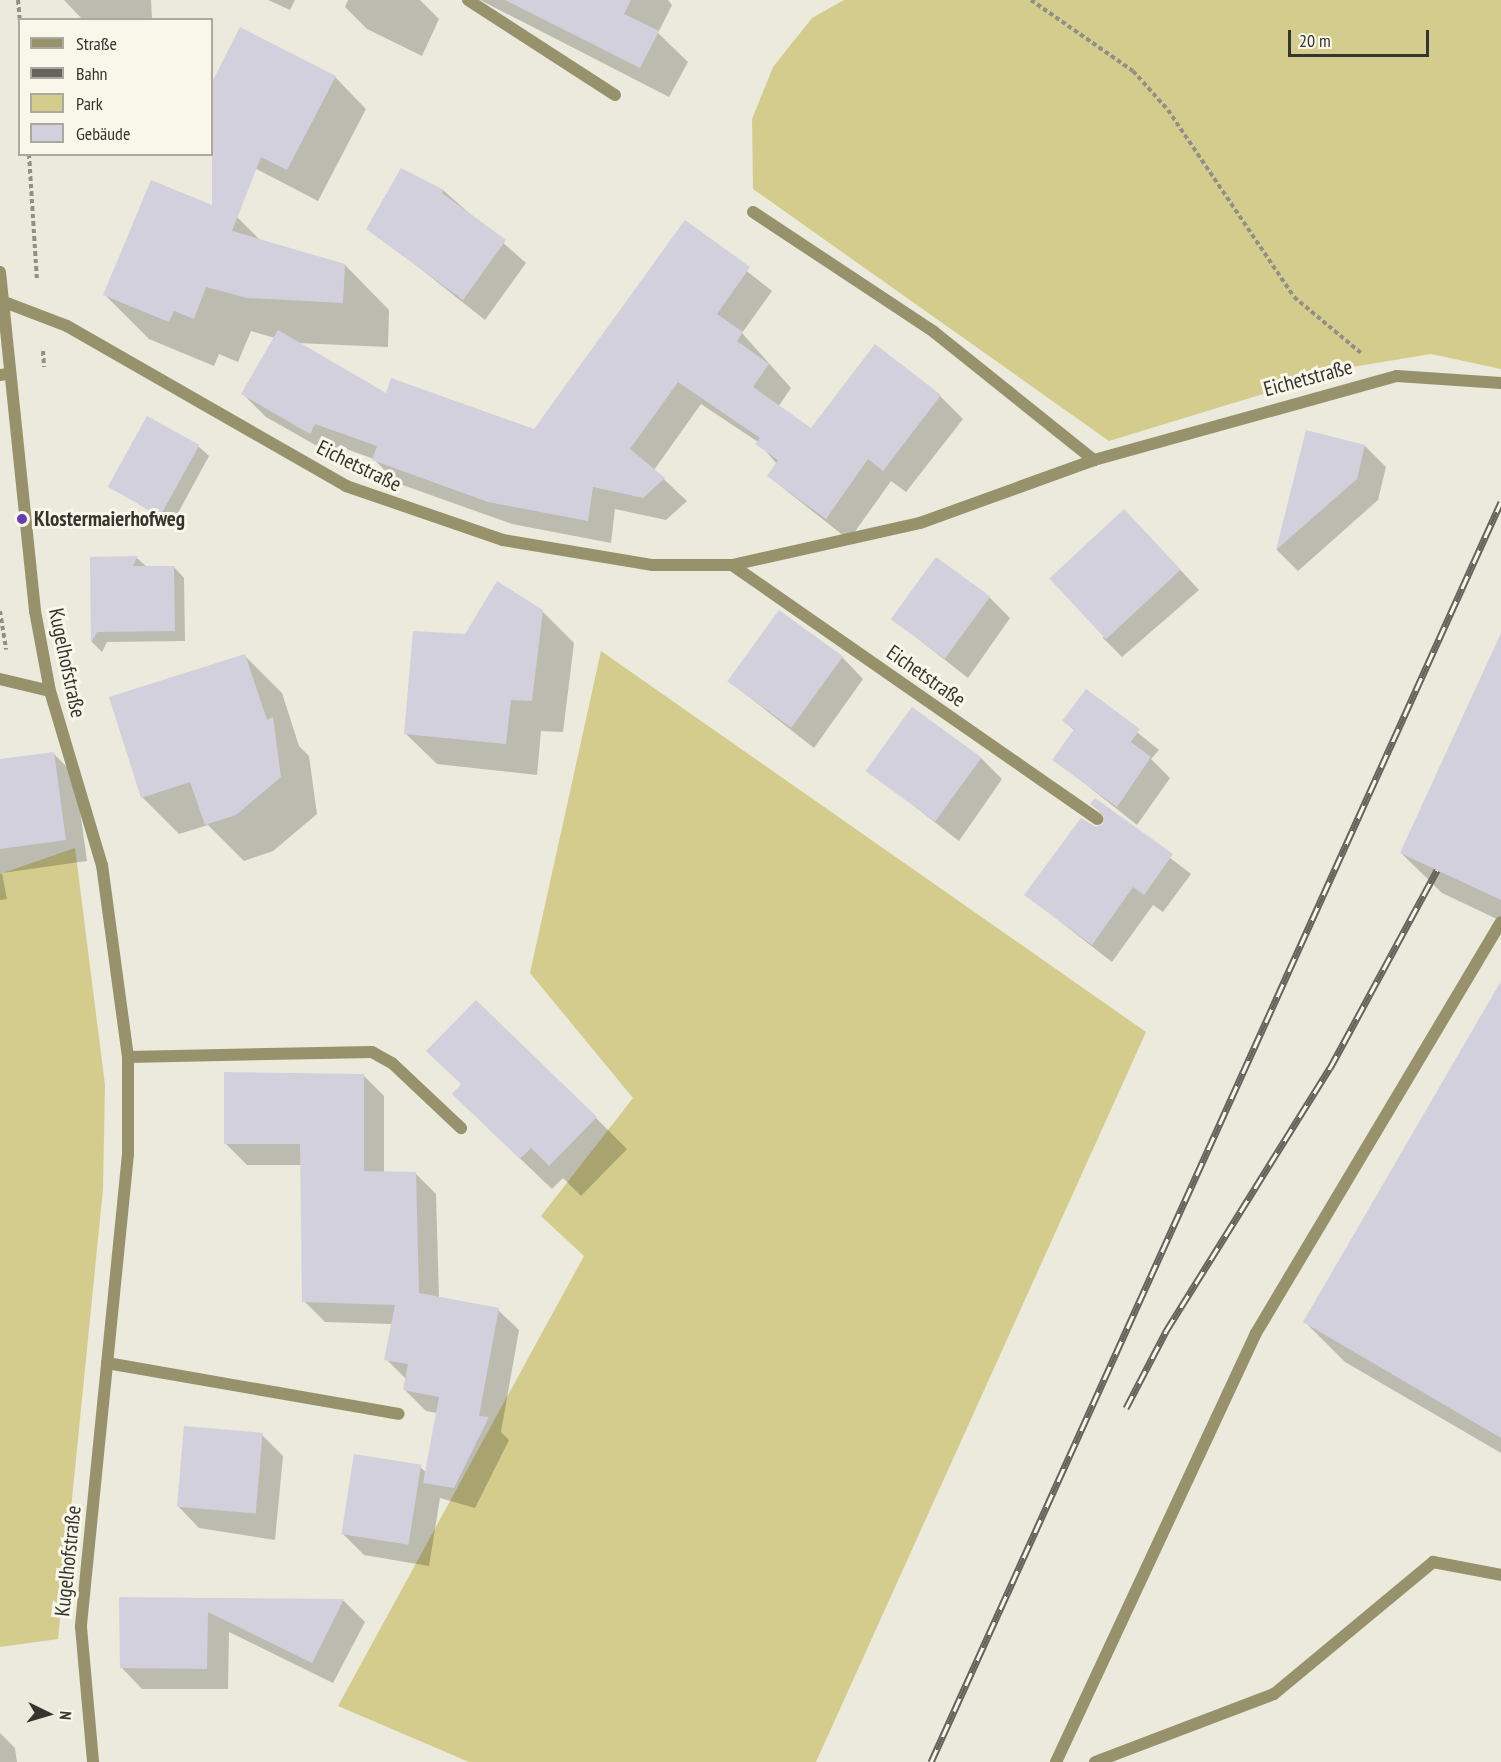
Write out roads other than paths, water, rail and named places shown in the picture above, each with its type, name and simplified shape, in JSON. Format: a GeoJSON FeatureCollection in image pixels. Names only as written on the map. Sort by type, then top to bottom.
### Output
{"type":"FeatureCollection","features":[{"type":"Feature","properties":{"kind":"street"},"geometry":{"type":"LineString","coordinates":[[468,0],[615,95]]}},
{"type":"Feature","properties":{"kind":"street"},"geometry":{"type":"LineString","coordinates":[[753,212],[934,332],[1094,459]]}},
{"type":"Feature","properties":{"kind":"street","name":"Kugelhofstraße"},"geometry":{"type":"LineString","coordinates":[[0,272],[3,375],[25,542],[50,691],[102,865],[128,1057],[128,1154],[81,1627],[93,1762]]}},
{"type":"Feature","properties":{"kind":"street","name":"Eichetstraße"},"geometry":{"type":"LineString","coordinates":[[2,301],[67,326],[346,486],[427,518],[502,540],[654,566],[732,566],[920,523],[1094,459],[1397,376],[1501,383]]}},
{"type":"Feature","properties":{"kind":"street","name":"Eichetstraße"},"geometry":{"type":"LineString","coordinates":[[732,566],[1097,819]]}},
{"type":"Feature","properties":{"kind":"street"},"geometry":{"type":"LineString","coordinates":[[0,680],[50,691]]}},
{"type":"Feature","properties":{"kind":"street"},"geometry":{"type":"LineString","coordinates":[[1056,1762],[1256,1333],[1501,922]]}},
{"type":"Feature","properties":{"kind":"street"},"geometry":{"type":"LineString","coordinates":[[128,1057],[372,1052],[392,1063],[461,1128]]}},
{"type":"Feature","properties":{"kind":"street"},"geometry":{"type":"LineString","coordinates":[[107,1363],[399,1414]]}},
{"type":"Feature","properties":{"kind":"street"},"geometry":{"type":"LineString","coordinates":[[1095,1762],[1274,1694],[1433,1562],[1501,1575]]}},
{"type":"Feature","properties":{"kind":"railway"},"geometry":{"type":"LineString","coordinates":[[931,1762],[1501,502]]}},
{"type":"Feature","properties":{"kind":"railway"},"geometry":{"type":"LineString","coordinates":[[1126,1408],[1166,1331],[1330,1068],[1437,870]]}},
{"type":"Feature","properties":{"kind":"place","name":"Klostermaierhofweg"},"geometry":{"type":"Point","coordinates":[22,519]}}]}
